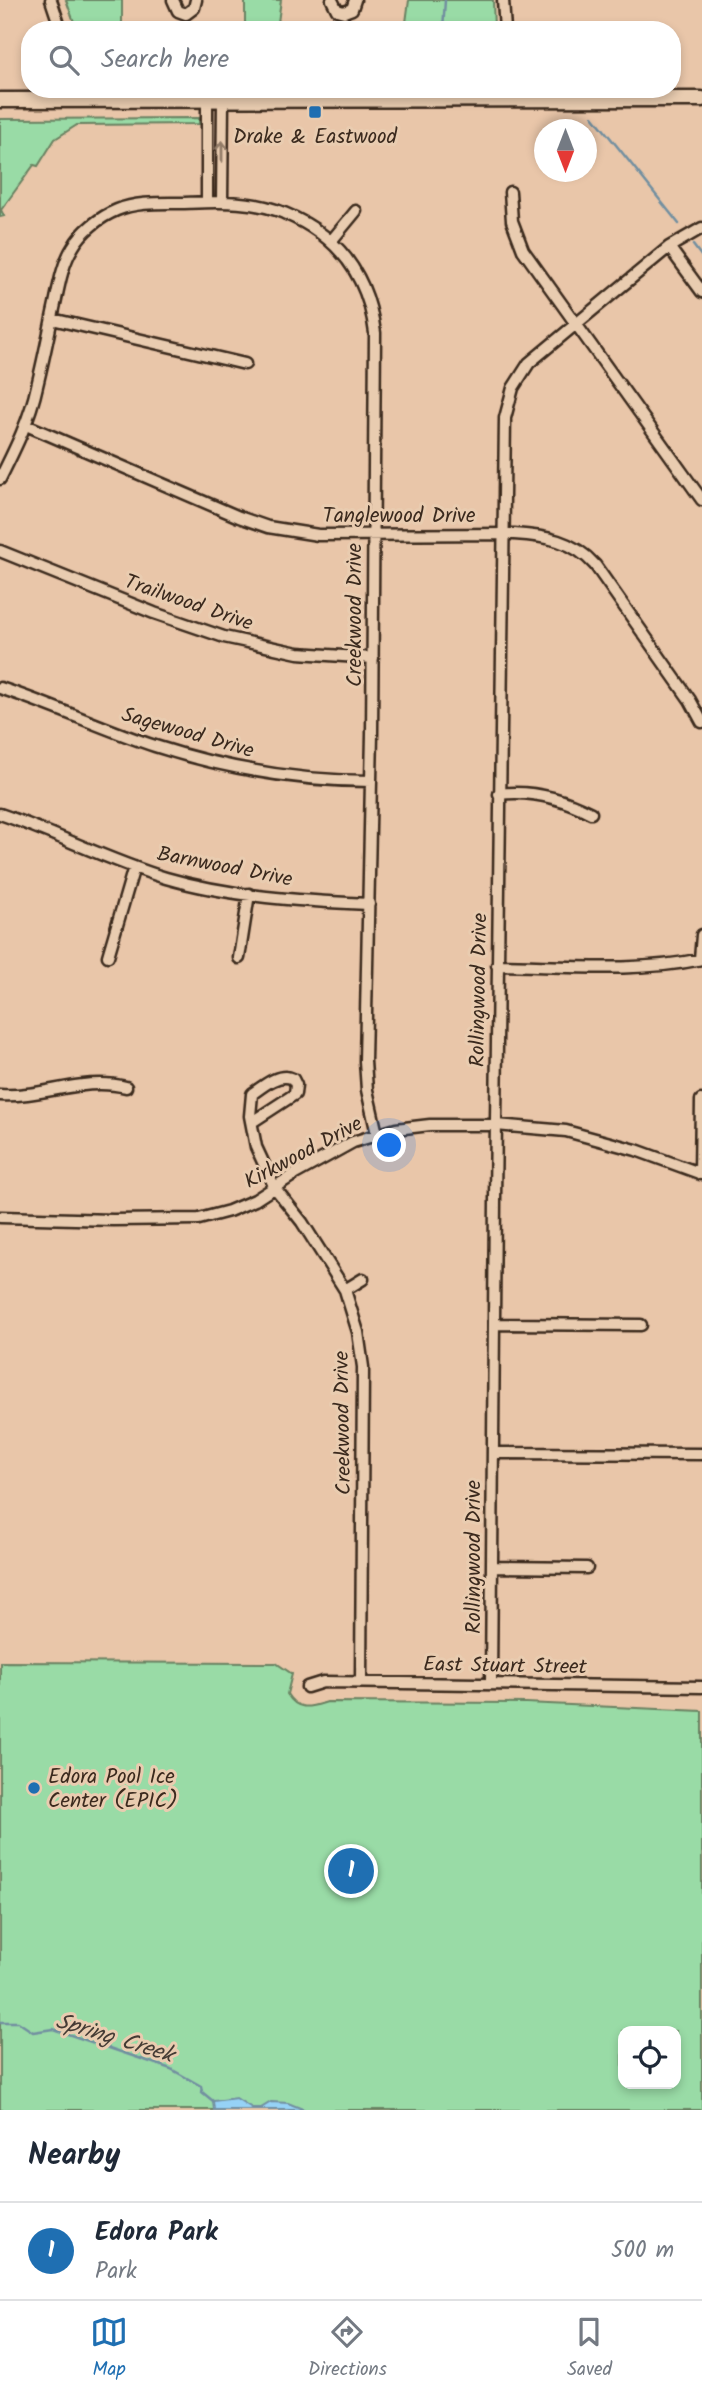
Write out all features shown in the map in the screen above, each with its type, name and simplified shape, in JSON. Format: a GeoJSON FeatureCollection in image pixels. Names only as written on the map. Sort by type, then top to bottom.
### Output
{"type":"FeatureCollection","features":[{"type":"Feature","properties":{"kind":"main road"},"geometry":{"type":"LineString","coordinates":[[0,100],[28,98]]}},
{"type":"Feature","properties":{"kind":"main road"},"geometry":{"type":"LineString","coordinates":[[138,98],[223,101],[344,98]]}},
{"type":"Feature","properties":{"kind":"main road"},"geometry":{"type":"LineString","coordinates":[[663,98],[702,99]]}},
{"type":"Feature","properties":{"kind":"street"},"geometry":{"type":"LineString","coordinates":[[51,0],[58,21]]}},
{"type":"Feature","properties":{"kind":"street"},"geometry":{"type":"LineString","coordinates":[[173,0],[178,11],[186,14],[194,8],[196,0]]}},
{"type":"Feature","properties":{"kind":"street"},"geometry":{"type":"LineString","coordinates":[[332,0],[337,10],[344,12],[352,9],[355,0]]}},
{"type":"Feature","properties":{"kind":"street"},"geometry":{"type":"LineString","coordinates":[[503,0],[504,21]]}},
{"type":"Feature","properties":{"kind":"street"},"geometry":{"type":"LineString","coordinates":[[206,202],[207,101]]}},
{"type":"Feature","properties":{"kind":"street"},"geometry":{"type":"LineString","coordinates":[[222,202],[223,101]]}},
{"type":"Feature","properties":{"kind":"street"},"geometry":{"type":"LineString","coordinates":[[510,192],[512,221],[523,250],[702,500]]}},
{"type":"Feature","properties":{"kind":"street","name":"Creekwood Drive"},"geometry":{"type":"LineString","coordinates":[[0,479],[26,425],[64,268],[72,248],[105,216],[131,206],[206,202],[260,205],[280,211],[317,229],[332,240],[362,284],[374,320],[373,658],[365,1076],[377,1134]]}},
{"type":"Feature","properties":{"kind":"street"},"geometry":{"type":"LineString","coordinates":[[332,240],[356,211]]}},
{"type":"Feature","properties":{"kind":"street","name":"Rollingwood Drive"},"geometry":{"type":"LineString","coordinates":[[491,1684],[505,418],[513,388],[529,363],[669,247],[702,228]]}},
{"type":"Feature","properties":{"kind":"street"},"geometry":{"type":"LineString","coordinates":[[669,247],[702,292]]}},
{"type":"Feature","properties":{"kind":"street"},"geometry":{"type":"LineString","coordinates":[[52,319],[245,364]]}},
{"type":"Feature","properties":{"kind":"street","name":"Tanglewood Drive"},"geometry":{"type":"LineString","coordinates":[[26,425],[268,527],[318,535],[537,536],[557,540],[578,549],[590,559],[702,722]]}},
{"type":"Feature","properties":{"kind":"street","name":"Trailwood Drive"},"geometry":{"type":"LineString","coordinates":[[0,551],[224,638],[298,653],[373,658]]}},
{"type":"Feature","properties":{"kind":"street","name":"Sagewood Drive"},"geometry":{"type":"LineString","coordinates":[[0,688],[156,747],[215,764],[304,779],[371,781]]}},
{"type":"Feature","properties":{"kind":"street"},"geometry":{"type":"LineString","coordinates":[[499,794],[543,795],[576,805],[591,813]]}},
{"type":"Feature","properties":{"kind":"street","name":"Barnwood Drive"},"geometry":{"type":"LineString","coordinates":[[0,814],[167,878],[249,894],[369,904]]}},
{"type":"Feature","properties":{"kind":"street"},"geometry":{"type":"LineString","coordinates":[[108,956],[134,867]]}},
{"type":"Feature","properties":{"kind":"street"},"geometry":{"type":"LineString","coordinates":[[239,958],[249,894]]}},
{"type":"Feature","properties":{"kind":"street"},"geometry":{"type":"LineString","coordinates":[[498,965],[675,965],[701,959],[702,935]]}},
{"type":"Feature","properties":{"kind":"street"},"geometry":{"type":"LineString","coordinates":[[284,1076],[293,1079],[296,1085],[295,1094],[252,1122],[249,1106],[252,1094],[284,1076]]}},
{"type":"Feature","properties":{"kind":"street"},"geometry":{"type":"LineString","coordinates":[[0,1095],[21,1095],[102,1083],[126,1087]]}},
{"type":"Feature","properties":{"kind":"street"},"geometry":{"type":"LineString","coordinates":[[701,1100],[701,1174]]}},
{"type":"Feature","properties":{"kind":"street","name":"Creekwood Drive"},"geometry":{"type":"LineString","coordinates":[[252,1122],[253,1139],[275,1188],[302,1222],[345,1290],[358,1332],[363,1367],[361,1682]]}},
{"type":"Feature","properties":{"kind":"street","name":"Kirkwood Drive"},"geometry":{"type":"LineString","coordinates":[[0,1217],[200,1219],[229,1211],[275,1188],[353,1142],[377,1134],[430,1125],[496,1125],[555,1130],[605,1140],[701,1174]]}},
{"type":"Feature","properties":{"kind":"street"},"geometry":{"type":"LineString","coordinates":[[345,1290],[363,1279]]}},
{"type":"Feature","properties":{"kind":"street"},"geometry":{"type":"LineString","coordinates":[[494,1324],[641,1325]]}},
{"type":"Feature","properties":{"kind":"street"},"geometry":{"type":"LineString","coordinates":[[493,1452],[702,1454]]}},
{"type":"Feature","properties":{"kind":"street"},"geometry":{"type":"LineString","coordinates":[[493,1567],[587,1568]]}},
{"type":"Feature","properties":{"kind":"street","name":"East Stuart Street"},"geometry":{"type":"LineString","coordinates":[[307,1687],[323,1682],[702,1687]]}},
{"type":"Feature","properties":{"kind":"green space"},"geometry":{"type":"Polygon","coordinates":[[[66,0],[122,0],[122,21],[74,21],[66,0]]]}},
{"type":"Feature","properties":{"kind":"green space"},"geometry":{"type":"Polygon","coordinates":[[[245,0],[281,0],[278,21],[245,21],[245,0]]]}},
{"type":"Feature","properties":{"kind":"green space"},"geometry":{"type":"Polygon","coordinates":[[[409,0],[493,0],[494,21],[406,21],[409,0]]]}},
{"type":"Feature","properties":{"kind":"green space"},"geometry":{"type":"Polygon","coordinates":[[[199,118],[199,124],[77,125],[55,139],[38,166],[34,165],[1,210],[4,216],[0,217],[0,119],[199,118]]]}},
{"type":"Feature","properties":{"kind":"green space"},"geometry":{"type":"Polygon","coordinates":[[[0,1662],[276,1663],[292,1674],[287,1694],[296,1704],[305,1707],[327,1702],[526,1703],[702,1711],[702,2110],[0,2110],[0,1662]]]}},
{"type":"Feature","properties":{"kind":"water"},"geometry":{"type":"Polygon","coordinates":[[[236,2098],[252,2108],[261,2108],[271,2102],[288,2103],[305,2110],[214,2110],[213,2101],[236,2098]]]}},
{"type":"Feature","properties":{"kind":"waterway"},"geometry":{"type":"LineString","coordinates":[[444,21],[445,0]]}},
{"type":"Feature","properties":{"kind":"waterway"},"geometry":{"type":"LineString","coordinates":[[593,116],[679,224]]}},
{"type":"Feature","properties":{"kind":"waterway"},"geometry":{"type":"LineString","coordinates":[[693,245],[702,257]]}},
{"type":"Feature","properties":{"kind":"waterway","name":"Spring Creek"},"geometry":{"type":"LineString","coordinates":[[0,2022],[18,2022],[33,2032],[53,2029],[171,2069],[201,2086],[202,2092],[213,2101]]}},
{"type":"Feature","properties":{"kind":"place","name":"Drake & Eastwood"},"geometry":{"type":"Point","coordinates":[315,112]}},
{"type":"Feature","properties":{"kind":"place","name":"Edora Pool Ice Center (EPIC)"},"geometry":{"type":"Point","coordinates":[34,1788]}},
{"type":"Feature","properties":{"kind":"place","name":"Edora Park"},"geometry":{"type":"Point","coordinates":[351,1871]}}]}
